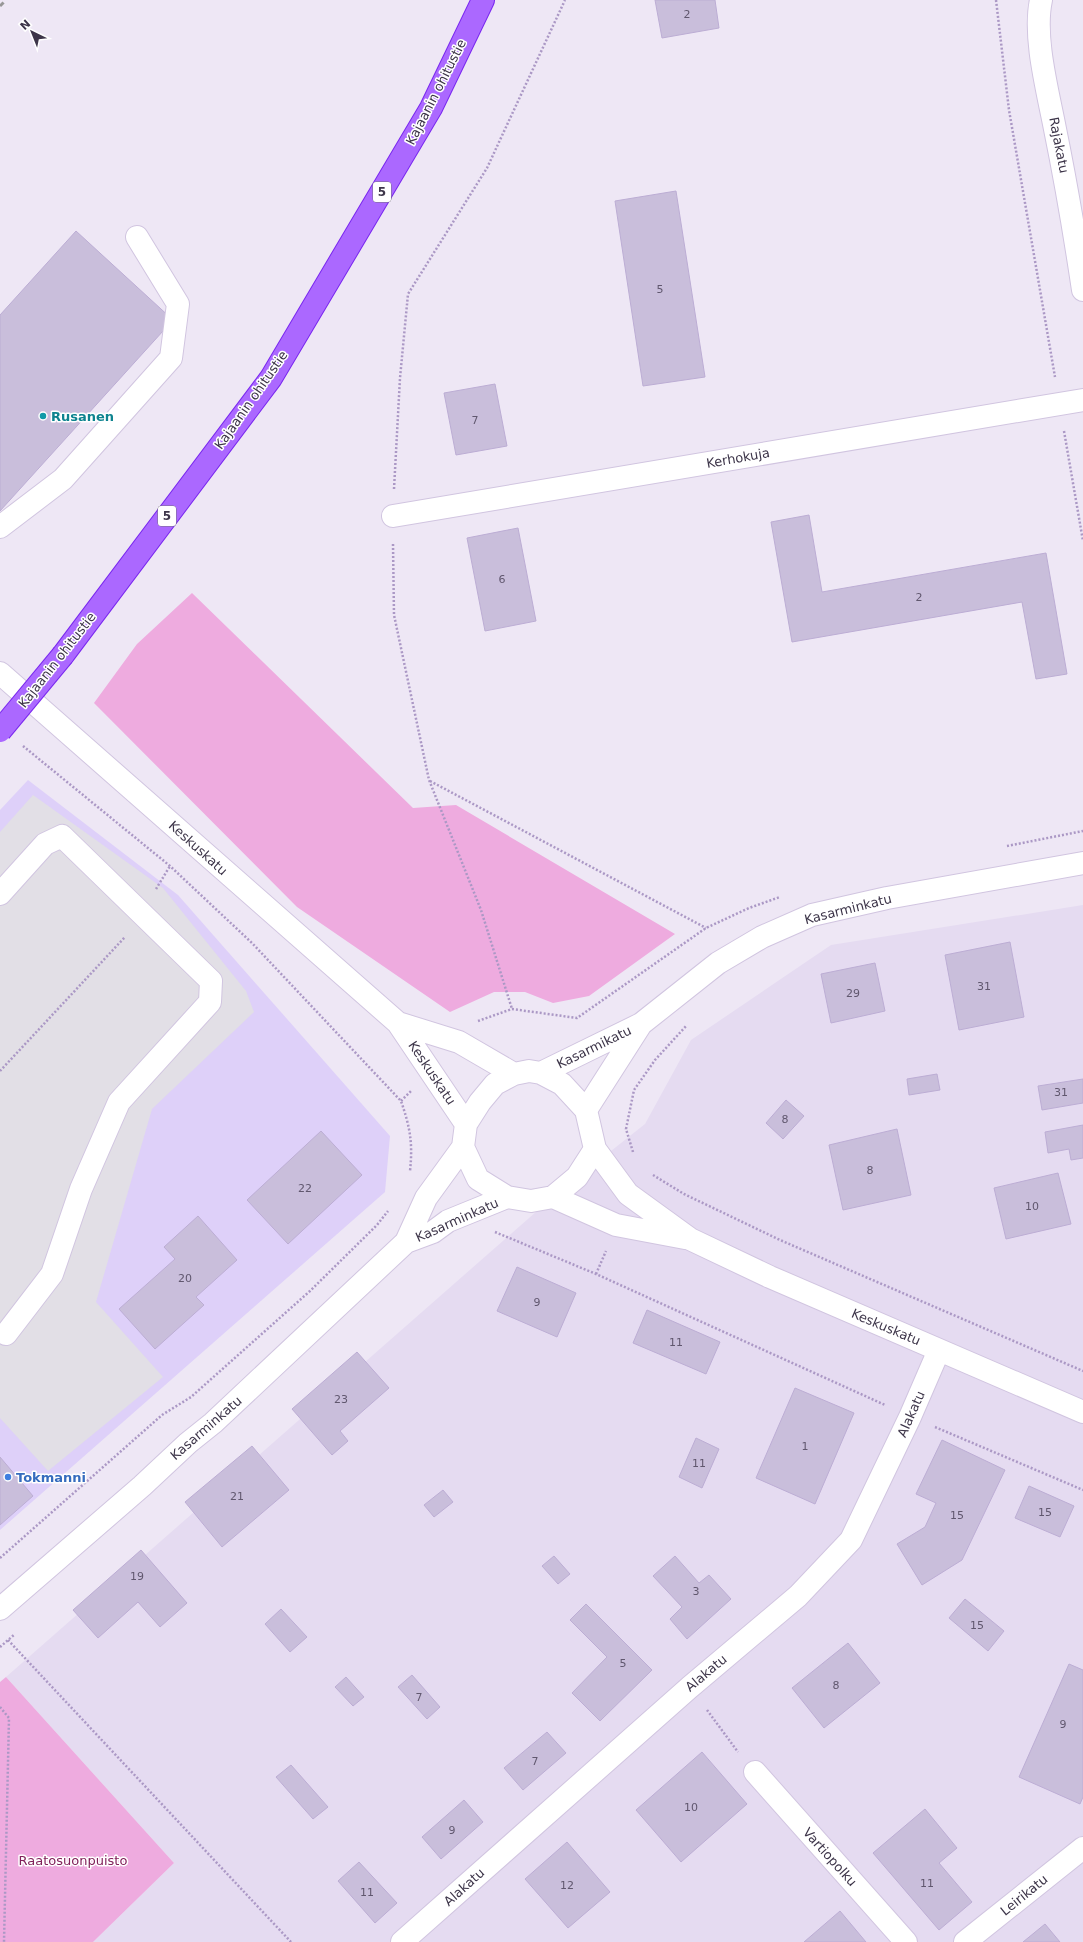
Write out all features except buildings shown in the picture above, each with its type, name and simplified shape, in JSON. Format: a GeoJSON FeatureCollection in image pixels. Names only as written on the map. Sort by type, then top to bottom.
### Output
{"type":"FeatureCollection","features":[{"type":"Feature","properties":{"kind":"highway","name":"Kajaanin ohitustie"},"geometry":{"type":"LineString","coordinates":[[0,731],[63,655],[271,378],[431,108],[483,0]]}},
{"type":"Feature","properties":{"kind":"street","name":"Rajakatu"},"geometry":{"type":"LineString","coordinates":[[1041,0],[1039,10],[1042,56],[1080,247],[1083,290]]}},
{"type":"Feature","properties":{"kind":"street"},"geometry":{"type":"LineString","coordinates":[[0,527],[63,479],[171,358],[178,304],[137,237]]}},
{"type":"Feature","properties":{"kind":"street","name":"Kerhokuja"},"geometry":{"type":"LineString","coordinates":[[392,516],[1083,400]]}},
{"type":"Feature","properties":{"kind":"street","name":"Keskuskatu"},"geometry":{"type":"LineString","coordinates":[[0,673],[398,1023],[466,1124]]}},
{"type":"Feature","properties":{"kind":"street"},"geometry":{"type":"LineString","coordinates":[[0,894],[45,844],[62,836],[142,912],[211,981],[210,1002],[119,1102],[81,1189],[52,1274],[6,1334]]}},
{"type":"Feature","properties":{"kind":"street","name":"Kasarminkatu"},"geometry":{"type":"LineString","coordinates":[[641,1024],[718,963],[762,937],[812,915],[887,898],[1083,863]]}},
{"type":"Feature","properties":{"kind":"street","name":"Keskuskatu"},"geometry":{"type":"LineString","coordinates":[[398,1023],[459,1042],[514,1074]]}},
{"type":"Feature","properties":{"kind":"street","name":"Kasarmikatu"},"geometry":{"type":"LineString","coordinates":[[541,1073],[641,1024]]}},
{"type":"Feature","properties":{"kind":"street","name":"Kasarmikatu"},"geometry":{"type":"LineString","coordinates":[[586,1110],[641,1024]]}},
{"type":"Feature","properties":{"kind":"street"},"geometry":{"type":"LineString","coordinates":[[529,1071],[541,1073],[562,1084],[586,1110],[595,1149],[577,1177],[553,1197],[531,1201],[507,1197],[478,1179],[463,1147],[466,1124],[480,1102],[495,1084],[514,1074],[529,1071]]}},
{"type":"Feature","properties":{"kind":"street","name":"Kasarminkatu"},"geometry":{"type":"LineString","coordinates":[[0,1609],[142,1486],[188,1443],[213,1423],[406,1242],[426,1198],[463,1147]]}},
{"type":"Feature","properties":{"kind":"street","name":"Keskuskatu"},"geometry":{"type":"LineString","coordinates":[[595,1149],[628,1194],[690,1239],[770,1277],[1083,1412]]}},
{"type":"Feature","properties":{"kind":"street","name":"Kasarminkatu"},"geometry":{"type":"LineString","coordinates":[[406,1242],[433,1232],[448,1221],[507,1197]]}},
{"type":"Feature","properties":{"kind":"street","name":"Keskuskatu"},"geometry":{"type":"LineString","coordinates":[[553,1197],[616,1225],[690,1239]]}},
{"type":"Feature","properties":{"kind":"street","name":"Alakatu"},"geometry":{"type":"LineString","coordinates":[[402,1942],[690,1687],[798,1596],[851,1540],[910,1417],[938,1350]]}},
{"type":"Feature","properties":{"kind":"street","name":"Vartiopolku"},"geometry":{"type":"LineString","coordinates":[[754,1772],[906,1942]]}},
{"type":"Feature","properties":{"kind":"street","name":"Leirikatu"},"geometry":{"type":"LineString","coordinates":[[965,1942],[1083,1848]]}},
{"type":"Feature","properties":{"kind":"path"},"geometry":{"type":"LineString","coordinates":[[996,0],[1009,110],[1083,541]]}},
{"type":"Feature","properties":{"kind":"path"},"geometry":{"type":"LineString","coordinates":[[18,743],[170,866],[252,943],[401,1101],[410,1128],[412,1151],[410,1173]]}},
{"type":"Feature","properties":{"kind":"path"},"geometry":{"type":"LineString","coordinates":[[429,780],[706,928]]}},
{"type":"Feature","properties":{"kind":"path"},"geometry":{"type":"LineString","coordinates":[[0,1071],[127,935],[170,866]]}},
{"type":"Feature","properties":{"kind":"path"},"geometry":{"type":"LineString","coordinates":[[635,1158],[626,1129],[634,1090],[655,1060],[689,1023]]}},
{"type":"Feature","properties":{"kind":"path"},"geometry":{"type":"LineString","coordinates":[[650,1174],[684,1194],[780,1240],[1083,1371]]}},
{"type":"Feature","properties":{"kind":"path"},"geometry":{"type":"LineString","coordinates":[[0,1558],[162,1415],[190,1397],[298,1302],[377,1226],[391,1206]]}},
{"type":"Feature","properties":{"kind":"path"},"geometry":{"type":"LineString","coordinates":[[491,1230],[603,1278],[910,1417],[1083,1490]]}},
{"type":"Feature","properties":{"kind":"path"},"geometry":{"type":"LineString","coordinates":[[0,1647],[20,1630]]}},
{"type":"Feature","properties":{"kind":"path"},"geometry":{"type":"LineString","coordinates":[[8,1640],[291,1942]]}},
{"type":"Feature","properties":{"kind":"path"},"geometry":{"type":"LineString","coordinates":[[690,1687],[731,1744],[754,1772]]}},
{"type":"Feature","properties":{"kind":"path"},"geometry":{"type":"LineString","coordinates":[[0,1708],[9,1718],[4,1942]]}},
{"type":"Feature","properties":{"kind":"shaded area"},"geometry":{"type":"Polygon","coordinates":[[[28,780],[178,895],[390,1136],[385,1192],[0,1530],[0,810],[28,780]]]}},
{"type":"Feature","properties":{"kind":"shaded area"},"geometry":{"type":"Polygon","coordinates":[[[33,795],[163,888],[246,991],[254,1012],[152,1109],[96,1302],[163,1377],[48,1471],[0,1418],[0,832],[33,795]]]}},
{"type":"Feature","properties":{"kind":"shaded area"},"geometry":{"type":"Polygon","coordinates":[[[1083,905],[1083,1942],[93,1942],[174,1863],[6,1677],[553,1197],[645,1124],[691,1040],[831,945],[1083,905]]]}},
{"type":"Feature","properties":{"kind":"green space"},"geometry":{"type":"Polygon","coordinates":[[[192,593],[413,808],[456,805],[675,934],[589,996],[553,1003],[525,992],[494,992],[450,1012],[297,907],[94,703],[137,644],[192,593]]]}},
{"type":"Feature","properties":{"kind":"green space","name":"Raatosuonpuisto"},"geometry":{"type":"Polygon","coordinates":[[[6,1677],[174,1863],[93,1942],[0,1942],[0,1682],[6,1677]]]}},
{"type":"Feature","properties":{"kind":"railway"},"geometry":{"type":"LineString","coordinates":[[0,6],[6,0]]}},
{"type":"Feature","properties":{"kind":"place","name":"Rusanen"},"geometry":{"type":"Point","coordinates":[43,416]}},
{"type":"Feature","properties":{"kind":"place","name":"Tokmanni"},"geometry":{"type":"Point","coordinates":[8,1477]}}]}
